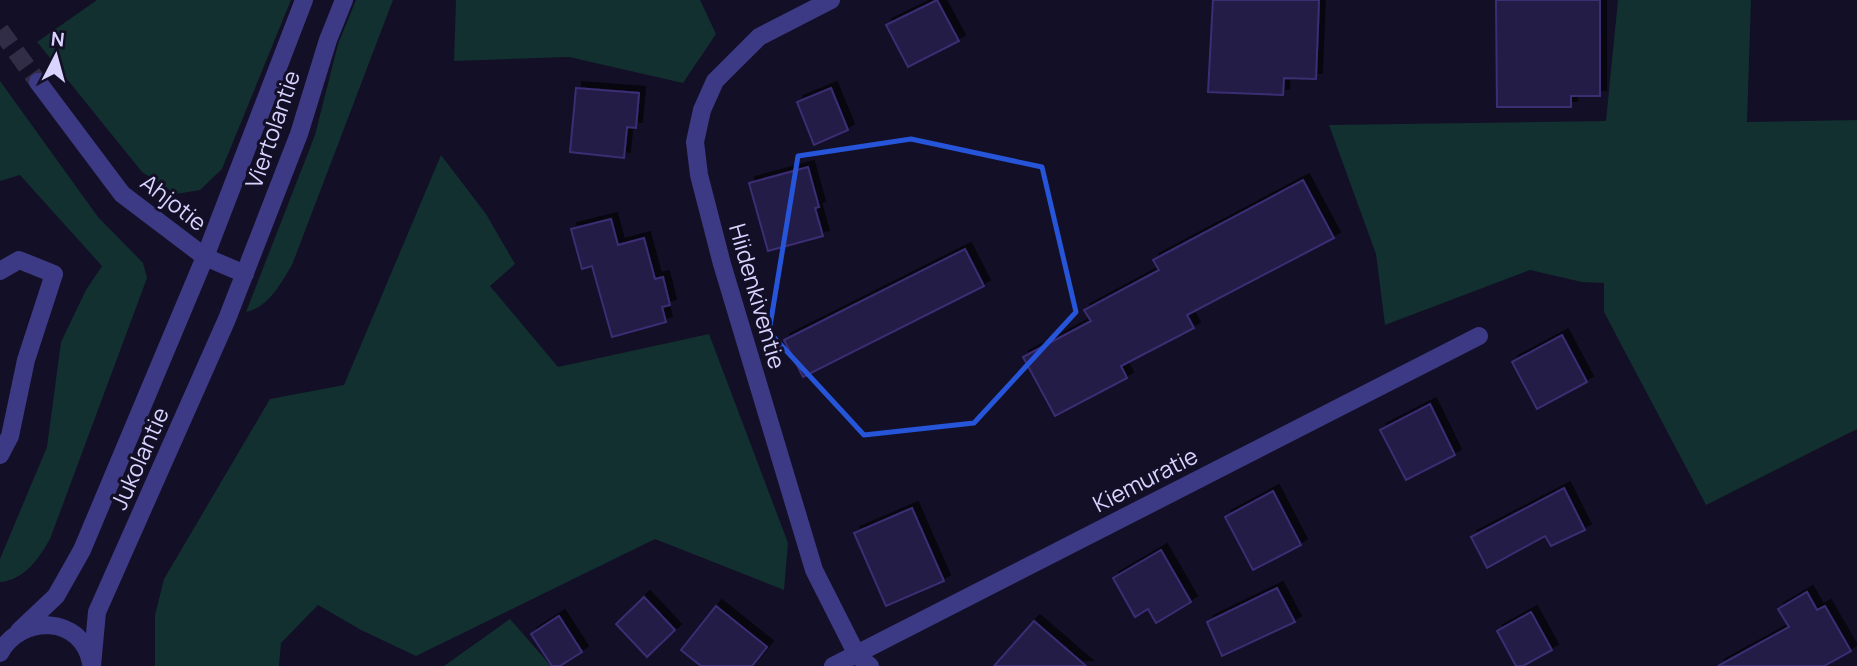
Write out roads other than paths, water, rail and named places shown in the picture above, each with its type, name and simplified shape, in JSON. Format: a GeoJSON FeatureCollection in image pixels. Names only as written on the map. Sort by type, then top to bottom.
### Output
{"type":"FeatureCollection","features":[{"type":"Feature","properties":{"kind":"street","name":"Viertolantie"},"geometry":{"type":"LineString","coordinates":[[205,257],[304,0]]}},
{"type":"Feature","properties":{"kind":"street","name":"Viertolantie"},"geometry":{"type":"LineString","coordinates":[[245,274],[299,134],[328,40],[344,0]]}},
{"type":"Feature","properties":{"kind":"street","name":"Hiidenkiventie"},"geometry":{"type":"LineString","coordinates":[[831,0],[759,37],[715,81],[702,110],[695,142],[699,175],[722,264],[814,570],[863,661]]}},
{"type":"Feature","properties":{"kind":"street","name":"Ahjotie"},"geometry":{"type":"LineString","coordinates":[[38,82],[122,194],[205,257],[245,274]]}},
{"type":"Feature","properties":{"kind":"street","name":"Jukolantie"},"geometry":{"type":"LineString","coordinates":[[0,652],[8,639],[56,596],[82,550],[205,257]]}},
{"type":"Feature","properties":{"kind":"street"},"geometry":{"type":"LineString","coordinates":[[0,271],[19,260],[54,274],[26,360],[10,436],[0,455]]}},
{"type":"Feature","properties":{"kind":"street","name":"Jukolantie"},"geometry":{"type":"LineString","coordinates":[[92,666],[97,612],[245,274]]}},
{"type":"Feature","properties":{"kind":"street","name":"Kiemuratie"},"geometry":{"type":"LineString","coordinates":[[833,666],[863,661],[1479,336]]}},
{"type":"Feature","properties":{"kind":"street"},"geometry":{"type":"LineString","coordinates":[[19,631],[42,624],[66,629],[84,646],[92,666]]}},
{"type":"Feature","properties":{"kind":"tunnel"},"geometry":{"type":"LineString","coordinates":[[0,30],[38,82]]}}]}
